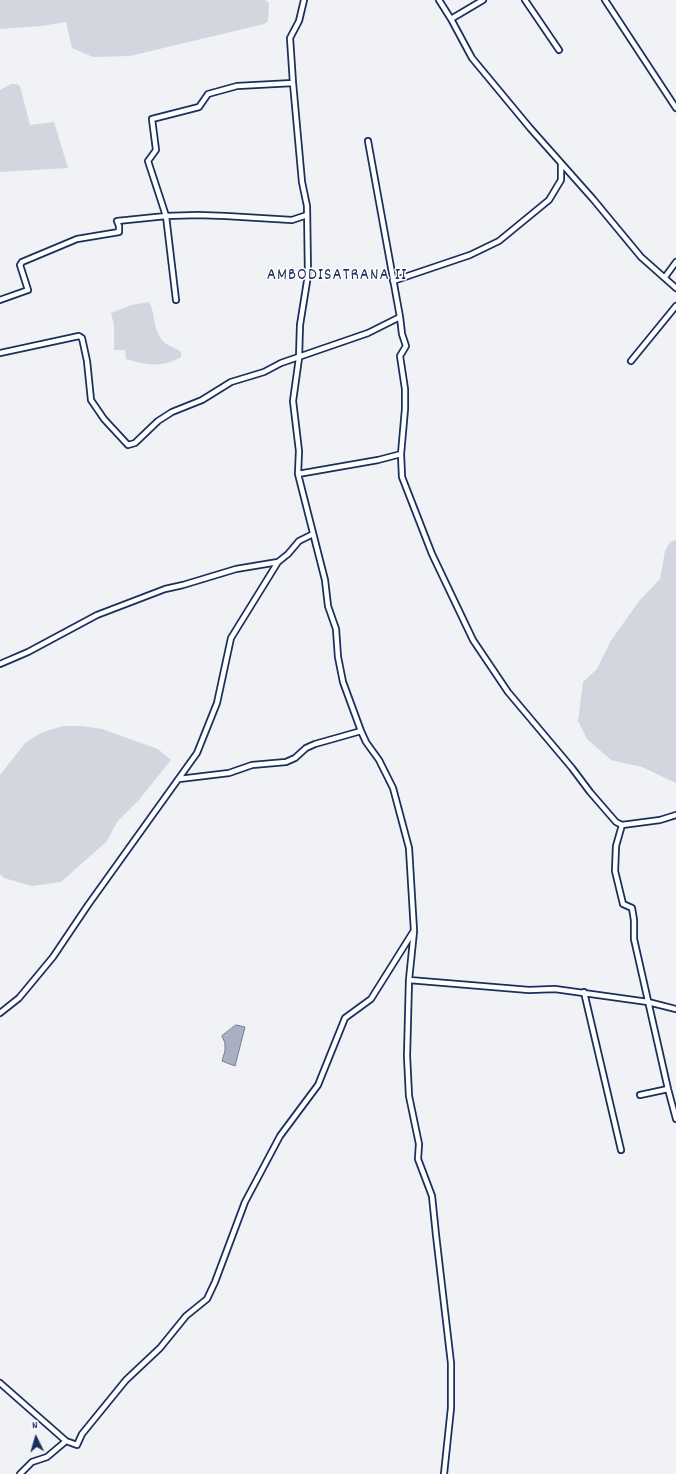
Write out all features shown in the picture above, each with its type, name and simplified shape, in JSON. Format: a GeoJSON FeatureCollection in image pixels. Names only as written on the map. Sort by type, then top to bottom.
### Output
{"type":"FeatureCollection","features":[{"type":"Feature","properties":{"kind":"street"},"geometry":{"type":"LineString","coordinates":[[304,0],[299,21],[290,38],[292,83],[302,182],[307,206],[308,275],[300,325],[299,358],[293,401],[299,451],[298,474],[324,580],[328,606],[336,629],[338,657],[343,682],[366,742],[378,760],[393,788],[408,848],[414,931],[409,980],[407,1056],[409,1096],[414,1111],[419,1144],[418,1159],[432,1196],[451,1362],[451,1408],[444,1474]]}},
{"type":"Feature","properties":{"kind":"street"},"geometry":{"type":"LineString","coordinates":[[439,0],[472,58],[641,257],[676,288]]}},
{"type":"Feature","properties":{"kind":"street"},"geometry":{"type":"LineString","coordinates":[[451,19],[483,0]]}},
{"type":"Feature","properties":{"kind":"street"},"geometry":{"type":"LineString","coordinates":[[525,0],[559,50]]}},
{"type":"Feature","properties":{"kind":"street"},"geometry":{"type":"LineString","coordinates":[[605,0],[676,108]]}},
{"type":"Feature","properties":{"kind":"street"},"geometry":{"type":"LineString","coordinates":[[176,300],[166,216],[148,161],[156,150],[152,119],[199,107],[208,94],[237,86],[292,83]]}},
{"type":"Feature","properties":{"kind":"street"},"geometry":{"type":"LineString","coordinates":[[368,141],[402,334],[406,346],[400,356],[405,389],[405,409],[401,454],[402,477],[432,554],[473,640],[508,692],[616,822],[622,826],[660,820],[676,815]]}},
{"type":"Feature","properties":{"kind":"street"},"geometry":{"type":"LineString","coordinates":[[393,281],[470,256],[499,241],[549,200],[561,180],[561,164]]}},
{"type":"Feature","properties":{"kind":"street"},"geometry":{"type":"LineString","coordinates":[[0,300],[28,290],[20,265],[22,262],[77,239],[118,232],[119,226],[117,221],[166,216],[226,216],[292,220],[307,215]]}},
{"type":"Feature","properties":{"kind":"street"},"geometry":{"type":"LineString","coordinates":[[665,277],[676,262]]}},
{"type":"Feature","properties":{"kind":"street"},"geometry":{"type":"LineString","coordinates":[[631,361],[676,306]]}},
{"type":"Feature","properties":{"kind":"street"},"geometry":{"type":"LineString","coordinates":[[0,353],[79,336],[82,338],[87,361],[91,400],[104,418],[128,445],[135,443],[158,420],[172,412],[202,400],[231,382],[264,372],[281,363],[368,333],[400,317]]}},
{"type":"Feature","properties":{"kind":"street"},"geometry":{"type":"LineString","coordinates":[[298,474],[378,460],[401,454]]}},
{"type":"Feature","properties":{"kind":"street"},"geometry":{"type":"LineString","coordinates":[[0,1013],[19,998],[53,957],[88,905],[197,753],[218,703],[231,638],[278,562],[288,554],[299,541],[313,534]]}},
{"type":"Feature","properties":{"kind":"street"},"geometry":{"type":"LineString","coordinates":[[0,664],[28,652],[97,615],[165,589],[183,585],[236,568],[278,562]]}},
{"type":"Feature","properties":{"kind":"street"},"geometry":{"type":"LineString","coordinates":[[178,779],[229,773],[252,765],[286,762],[295,758],[306,748],[361,731]]}},
{"type":"Feature","properties":{"kind":"street"},"geometry":{"type":"LineString","coordinates":[[622,826],[616,846],[615,871],[623,904],[632,908],[634,920],[634,939],[676,1119]]}},
{"type":"Feature","properties":{"kind":"street"},"geometry":{"type":"LineString","coordinates":[[0,1383],[66,1441],[77,1445],[82,1434],[126,1380],[160,1348],[186,1316],[207,1299],[215,1282],[245,1202],[280,1136],[318,1085],[345,1018],[371,1000],[414,931]]}},
{"type":"Feature","properties":{"kind":"street"},"geometry":{"type":"LineString","coordinates":[[409,980],[529,990],[555,989],[584,992],[648,1002],[676,1009]]}},
{"type":"Feature","properties":{"kind":"street"},"geometry":{"type":"LineString","coordinates":[[584,992],[621,1150]]}},
{"type":"Feature","properties":{"kind":"street"},"geometry":{"type":"LineString","coordinates":[[640,1095],[668,1089]]}},
{"type":"Feature","properties":{"kind":"street"},"geometry":{"type":"LineString","coordinates":[[20,1474],[32,1462],[47,1457],[66,1441]]}},
{"type":"Feature","properties":{"kind":"shaded area"},"geometry":{"type":"Polygon","coordinates":[[[0,0],[265,0],[269,3],[268,21],[264,24],[130,56],[93,57],[72,48],[66,22],[41,26],[0,29],[0,0]]]}},
{"type":"Feature","properties":{"kind":"shaded area"},"geometry":{"type":"Polygon","coordinates":[[[11,84],[20,86],[30,125],[54,122],[68,168],[0,172],[0,90],[11,84]]]}},
{"type":"Feature","properties":{"kind":"shaded area"},"geometry":{"type":"Polygon","coordinates":[[[149,302],[153,311],[155,325],[159,335],[166,344],[181,352],[181,357],[167,363],[147,364],[126,359],[125,350],[114,350],[114,325],[111,313],[131,305],[149,302]]]}},
{"type":"Feature","properties":{"kind":"shaded area"},"geometry":{"type":"Polygon","coordinates":[[[676,540],[676,783],[642,767],[611,760],[587,739],[578,721],[583,682],[597,669],[610,642],[639,601],[660,579],[665,551],[670,542],[676,540]]]}},
{"type":"Feature","properties":{"kind":"shaded area"},"geometry":{"type":"Polygon","coordinates":[[[63,726],[82,726],[102,729],[158,749],[171,760],[138,801],[117,822],[107,841],[61,882],[32,886],[4,878],[0,874],[0,775],[26,742],[43,732],[63,726]]]}},
{"type":"Feature","properties":{"kind":"water"},"geometry":{"type":"Polygon","coordinates":[[[236,1025],[245,1027],[235,1066],[222,1061],[225,1051],[225,1043],[222,1036],[236,1025]]]}},
{"type":"Feature","properties":{"kind":"district","name":"AMBODISATRANA II"},"geometry":{"type":"Point","coordinates":[337,277]}}]}
